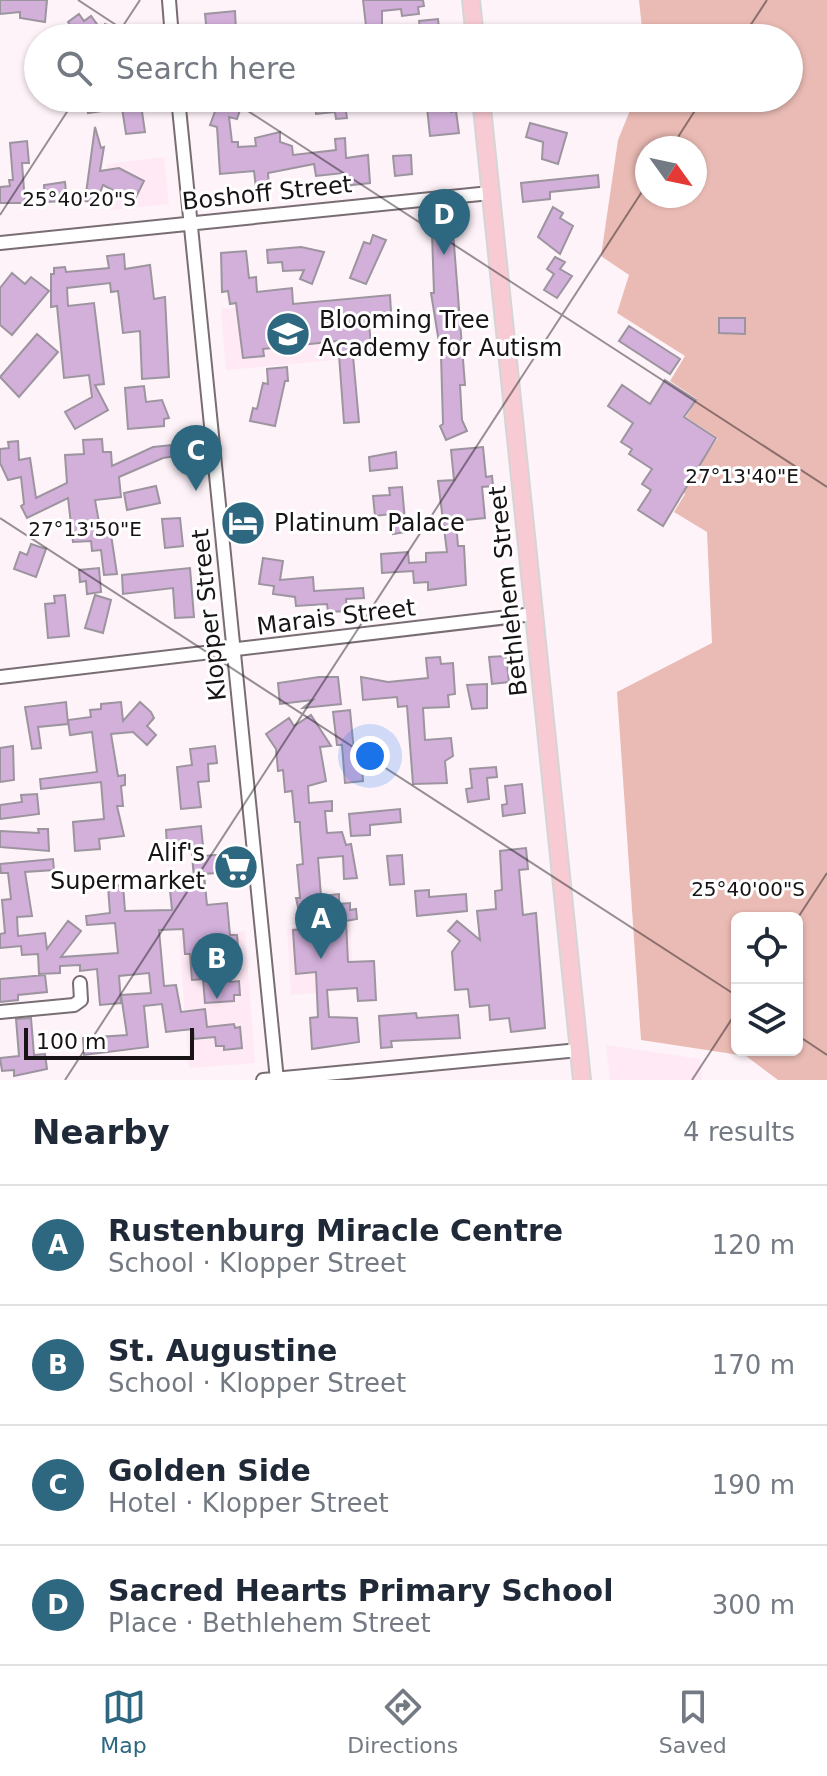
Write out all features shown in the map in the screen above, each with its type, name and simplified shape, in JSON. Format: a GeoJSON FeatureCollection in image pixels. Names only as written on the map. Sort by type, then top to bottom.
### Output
{"type":"FeatureCollection","features":[{"type":"Feature","properties":{"kind":"main road"},"geometry":{"type":"LineString","coordinates":[[471,0],[474,24]]}},
{"type":"Feature","properties":{"kind":"main road","name":"Bethlehem Street"},"geometry":{"type":"LineString","coordinates":[[482,112],[582,1080]]}},
{"type":"Feature","properties":{"kind":"street"},"geometry":{"type":"LineString","coordinates":[[169,0],[171,24]]}},
{"type":"Feature","properties":{"kind":"street","name":"Klopper Street"},"geometry":{"type":"LineString","coordinates":[[180,112],[235,651],[272,1080]]}},
{"type":"Feature","properties":{"kind":"street","name":"Boshoff Street"},"geometry":{"type":"LineString","coordinates":[[0,243],[490,193]]}},
{"type":"Feature","properties":{"kind":"street","name":"Marais Street"},"geometry":{"type":"LineString","coordinates":[[0,677],[534,614]]}},
{"type":"Feature","properties":{"kind":"street"},"geometry":{"type":"LineString","coordinates":[[0,1012],[74,1005],[81,1000],[80,983]]}},
{"type":"Feature","properties":{"kind":"street"},"geometry":{"type":"LineString","coordinates":[[272,1080],[579,1050]]}},
{"type":"Feature","properties":{"kind":"shaded area"},"geometry":{"type":"Polygon","coordinates":[[[639,0],[827,0],[827,1080],[778,1080],[746,1056],[803,1056],[803,912],[731,912],[731,1054],[641,1040],[617,692],[712,643],[707,532],[674,512],[685,494],[682,491],[718,438],[686,417],[697,399],[670,381],[685,356],[617,313],[629,275],[601,256],[618,140],[629,112],[803,112],[803,24],[642,24],[639,0]]]}},
{"type":"Feature","properties":{"kind":"shaded area"},"geometry":{"type":"Polygon","coordinates":[[[164,157],[169,204],[111,210],[107,164],[164,157]]]}},
{"type":"Feature","properties":{"kind":"shaded area","name":"Blooming Tree Academy for Autism"},"geometry":{"type":"Polygon","coordinates":[[[350,298],[356,358],[226,370],[221,309],[350,298]]]}},
{"type":"Feature","properties":{"kind":"shaded area"},"geometry":{"type":"Polygon","coordinates":[[[350,923],[354,990],[291,995],[287,928],[350,923]]]}},
{"type":"Feature","properties":{"kind":"shaded area"},"geometry":{"type":"Polygon","coordinates":[[[245,931],[255,1063],[189,1068],[179,936],[245,931]]]}},
{"type":"Feature","properties":{"kind":"shaded area"},"geometry":{"type":"Polygon","coordinates":[[[606,1045],[700,1059],[702,1080],[610,1080],[606,1045]]]}},
{"type":"Feature","properties":{"kind":"building"},"geometry":{"type":"Polygon","coordinates":[[[0,0],[47,0],[45,22],[20,18],[20,12],[0,14],[0,0]]]}},
{"type":"Feature","properties":{"kind":"building"},"geometry":{"type":"Polygon","coordinates":[[[363,0],[423,0],[424,6],[418,7],[419,14],[402,16],[401,9],[382,11],[382,24],[366,24],[363,0]]]}},
{"type":"Feature","properties":{"kind":"building"},"geometry":{"type":"Polygon","coordinates":[[[235,11],[236,24],[206,24],[205,14],[235,11]]]}},
{"type":"Feature","properties":{"kind":"building"},"geometry":{"type":"Polygon","coordinates":[[[79,14],[84,21],[91,16],[97,24],[69,24],[68,22],[79,14]]]}},
{"type":"Feature","properties":{"kind":"building"},"geometry":{"type":"Polygon","coordinates":[[[438,19],[439,24],[419,24],[419,21],[438,19]]]}},
{"type":"Feature","properties":{"kind":"building"},"geometry":{"type":"Polygon","coordinates":[[[123,112],[142,112],[145,132],[126,134],[123,112]]]}},
{"type":"Feature","properties":{"kind":"building"},"geometry":{"type":"Polygon","coordinates":[[[215,112],[239,112],[237,119],[229,117],[232,142],[238,142],[238,147],[256,146],[255,138],[280,132],[280,142],[292,146],[293,155],[336,150],[335,139],[345,138],[346,158],[368,155],[370,183],[344,186],[343,173],[316,176],[314,164],[268,173],[269,187],[256,188],[254,171],[220,174],[217,127],[210,125],[215,112]]]}},
{"type":"Feature","properties":{"kind":"building"},"geometry":{"type":"Polygon","coordinates":[[[335,112],[346,112],[347,118],[336,119],[335,112]]]}},
{"type":"Feature","properties":{"kind":"building"},"geometry":{"type":"Polygon","coordinates":[[[427,112],[456,112],[459,133],[430,136],[427,112]]]}},
{"type":"Feature","properties":{"kind":"building"},"geometry":{"type":"Polygon","coordinates":[[[530,123],[567,133],[558,164],[542,159],[543,142],[526,137],[530,123]]]}},
{"type":"Feature","properties":{"kind":"building"},"geometry":{"type":"Polygon","coordinates":[[[95,127],[101,148],[104,147],[100,171],[119,168],[144,181],[134,201],[103,185],[96,203],[85,201],[95,127]]]}},
{"type":"Feature","properties":{"kind":"building"},"geometry":{"type":"Polygon","coordinates":[[[27,141],[29,163],[22,163],[25,203],[0,203],[0,187],[10,186],[9,180],[13,180],[10,143],[27,141]]]}},
{"type":"Feature","properties":{"kind":"building"},"geometry":{"type":"Polygon","coordinates":[[[411,155],[412,174],[395,176],[393,156],[411,155]]]}},
{"type":"Feature","properties":{"kind":"building"},"geometry":{"type":"Polygon","coordinates":[[[598,175],[599,187],[550,192],[550,199],[523,202],[521,183],[598,175]]]}},
{"type":"Feature","properties":{"kind":"building"},"geometry":{"type":"Polygon","coordinates":[[[65,182],[67,201],[45,202],[44,185],[65,182]]]}},
{"type":"Feature","properties":{"kind":"building"},"geometry":{"type":"Polygon","coordinates":[[[553,207],[563,213],[560,218],[573,226],[560,254],[538,237],[553,207]]]}},
{"type":"Feature","properties":{"kind":"building"},"geometry":{"type":"Polygon","coordinates":[[[453,232],[465,385],[460,385],[462,420],[467,431],[446,440],[440,426],[443,424],[441,355],[431,293],[434,293],[432,233],[453,232]]]}},
{"type":"Feature","properties":{"kind":"building"},"geometry":{"type":"Polygon","coordinates":[[[373,235],[386,240],[366,284],[350,278],[364,242],[370,244],[373,235]]]}},
{"type":"Feature","properties":{"kind":"building"},"geometry":{"type":"Polygon","coordinates":[[[301,247],[324,252],[312,284],[300,279],[304,270],[283,271],[282,262],[268,263],[267,250],[301,247]]]}},
{"type":"Feature","properties":{"kind":"building"},"geometry":{"type":"Polygon","coordinates":[[[246,251],[249,278],[256,277],[257,292],[292,288],[293,304],[390,295],[391,312],[368,314],[372,354],[353,356],[359,422],[344,423],[338,341],[263,349],[264,356],[243,358],[236,303],[230,304],[228,291],[222,292],[221,253],[246,251]]]}},
{"type":"Feature","properties":{"kind":"building"},"geometry":{"type":"Polygon","coordinates":[[[124,254],[125,269],[150,265],[154,299],[165,297],[169,377],[142,379],[140,331],[123,333],[118,291],[111,292],[110,283],[67,288],[68,306],[94,303],[104,384],[95,385],[108,410],[75,429],[65,412],[92,397],[89,375],[64,378],[57,306],[51,307],[51,274],[54,274],[54,268],[65,267],[66,272],[109,268],[107,256],[124,254]]]}},
{"type":"Feature","properties":{"kind":"building"},"geometry":{"type":"Polygon","coordinates":[[[555,257],[565,262],[560,269],[572,276],[557,298],[544,290],[554,274],[547,269],[555,257]]]}},
{"type":"Feature","properties":{"kind":"building"},"geometry":{"type":"Polygon","coordinates":[[[12,273],[25,284],[31,277],[49,291],[12,335],[0,325],[0,288],[12,273]]]}},
{"type":"Feature","properties":{"kind":"building"},"geometry":{"type":"Polygon","coordinates":[[[719,318],[745,318],[745,334],[719,333],[719,318]]]}},
{"type":"Feature","properties":{"kind":"building"},"geometry":{"type":"Polygon","coordinates":[[[629,326],[680,359],[670,374],[619,341],[629,326]]]}},
{"type":"Feature","properties":{"kind":"building"},"geometry":{"type":"Polygon","coordinates":[[[37,334],[58,352],[19,397],[0,377],[37,334]]]}},
{"type":"Feature","properties":{"kind":"building"},"geometry":{"type":"Polygon","coordinates":[[[287,367],[288,381],[285,381],[275,426],[250,421],[253,408],[257,409],[263,383],[268,384],[267,369],[287,367]]]}},
{"type":"Feature","properties":{"kind":"building"},"geometry":{"type":"Polygon","coordinates":[[[665,380],[696,400],[684,417],[716,438],[663,526],[638,510],[651,490],[642,484],[652,469],[629,454],[632,449],[621,442],[633,423],[608,406],[622,385],[650,404],[665,380]]]}},
{"type":"Feature","properties":{"kind":"building"},"geometry":{"type":"Polygon","coordinates":[[[144,386],[146,402],[162,400],[169,418],[164,419],[164,426],[128,429],[125,388],[144,386]]]}},
{"type":"Feature","properties":{"kind":"building"},"geometry":{"type":"Polygon","coordinates":[[[102,439],[103,452],[111,452],[112,466],[153,447],[182,444],[183,455],[163,458],[119,477],[121,497],[95,500],[100,528],[110,528],[117,574],[104,575],[101,550],[92,551],[91,541],[73,542],[68,498],[27,518],[21,506],[24,504],[21,477],[8,480],[0,463],[0,449],[9,448],[8,442],[18,441],[19,460],[30,458],[36,498],[67,483],[65,455],[84,454],[83,440],[102,439]]]}},
{"type":"Feature","properties":{"kind":"building"},"geometry":{"type":"Polygon","coordinates":[[[483,447],[486,477],[492,476],[493,486],[482,487],[485,518],[456,521],[458,546],[464,546],[466,585],[428,590],[428,582],[414,583],[413,571],[382,573],[381,554],[408,552],[409,563],[426,562],[426,553],[447,552],[438,481],[454,480],[451,450],[483,447]]]}},
{"type":"Feature","properties":{"kind":"building"},"geometry":{"type":"Polygon","coordinates":[[[396,452],[397,468],[370,471],[369,457],[396,452]]]}},
{"type":"Feature","properties":{"kind":"building"},"geometry":{"type":"Polygon","coordinates":[[[156,486],[160,503],[127,510],[124,493],[156,486]]]}},
{"type":"Feature","properties":{"kind":"building"},"geometry":{"type":"Polygon","coordinates":[[[402,487],[406,532],[393,534],[391,514],[375,516],[373,496],[390,495],[389,488],[402,487]]]}},
{"type":"Feature","properties":{"kind":"building"},"geometry":{"type":"Polygon","coordinates":[[[180,518],[183,546],[165,548],[162,519],[180,518]]]}},
{"type":"Feature","properties":{"kind":"building"},"geometry":{"type":"Polygon","coordinates":[[[31,544],[46,549],[36,577],[14,569],[20,552],[27,555],[31,544]]]}},
{"type":"Feature","properties":{"kind":"building"},"geometry":{"type":"Polygon","coordinates":[[[263,558],[283,561],[280,580],[313,577],[314,591],[363,588],[364,598],[346,599],[347,611],[328,612],[327,604],[296,606],[295,597],[273,594],[274,586],[259,584],[263,558]]]}},
{"type":"Feature","properties":{"kind":"building"},"geometry":{"type":"Polygon","coordinates":[[[99,568],[101,592],[87,594],[86,581],[80,582],[79,570],[99,568]]]}},
{"type":"Feature","properties":{"kind":"building"},"geometry":{"type":"Polygon","coordinates":[[[190,568],[194,617],[175,618],[173,588],[123,594],[122,575],[190,568]]]}},
{"type":"Feature","properties":{"kind":"building"},"geometry":{"type":"Polygon","coordinates":[[[65,595],[69,636],[48,638],[45,604],[55,603],[54,596],[65,595]]]}},
{"type":"Feature","properties":{"kind":"building"},"geometry":{"type":"Polygon","coordinates":[[[95,595],[111,600],[103,633],[85,628],[95,595]]]}},
{"type":"Feature","properties":{"kind":"building"},"geometry":{"type":"Polygon","coordinates":[[[506,656],[509,682],[492,684],[489,657],[506,656]]]}},
{"type":"Feature","properties":{"kind":"building"},"geometry":{"type":"Polygon","coordinates":[[[440,657],[441,664],[453,663],[455,694],[448,695],[449,707],[423,708],[425,740],[451,738],[453,756],[445,761],[447,783],[413,784],[407,706],[398,707],[397,697],[363,700],[361,677],[388,682],[428,678],[426,658],[440,657]]]}},
{"type":"Feature","properties":{"kind":"building"},"geometry":{"type":"Polygon","coordinates":[[[338,677],[341,704],[303,708],[313,700],[280,704],[278,683],[338,677]]]}},
{"type":"Feature","properties":{"kind":"building"},"geometry":{"type":"Polygon","coordinates":[[[487,684],[487,708],[472,709],[467,685],[487,684]]]}},
{"type":"Feature","properties":{"kind":"building"},"geometry":{"type":"Polygon","coordinates":[[[66,702],[68,724],[38,727],[41,748],[32,749],[25,707],[66,702]]]}},
{"type":"Feature","properties":{"kind":"building"},"geometry":{"type":"Polygon","coordinates":[[[121,702],[123,721],[140,702],[151,712],[154,718],[147,726],[156,735],[147,745],[133,732],[111,734],[118,776],[125,775],[125,785],[121,786],[123,806],[117,806],[124,836],[99,839],[100,849],[75,851],[73,822],[104,819],[101,782],[41,789],[40,779],[97,772],[92,732],[70,735],[68,720],[91,717],[90,710],[101,709],[101,704],[121,702]]]}},
{"type":"Feature","properties":{"kind":"building"},"geometry":{"type":"Polygon","coordinates":[[[350,710],[354,752],[361,751],[363,781],[345,783],[342,745],[337,745],[333,712],[350,710]]]}},
{"type":"Feature","properties":{"kind":"building"},"geometry":{"type":"Polygon","coordinates":[[[311,715],[331,746],[320,747],[326,781],[308,786],[309,803],[332,801],[332,811],[325,811],[327,833],[342,832],[346,845],[351,844],[357,878],[344,879],[343,856],[318,858],[321,896],[339,894],[339,904],[350,903],[350,910],[356,909],[357,919],[346,921],[348,962],[374,961],[376,1000],[358,1001],[357,988],[327,990],[329,1017],[357,1018],[359,1042],[312,1049],[310,1018],[318,1017],[316,972],[296,974],[293,930],[303,929],[296,898],[300,898],[297,865],[303,864],[300,822],[295,822],[292,791],[285,792],[283,770],[278,771],[276,749],[266,734],[289,718],[294,726],[311,715]]]}},
{"type":"Feature","properties":{"kind":"building"},"geometry":{"type":"Polygon","coordinates":[[[13,746],[14,780],[0,782],[0,748],[13,746]]]}},
{"type":"Feature","properties":{"kind":"building"},"geometry":{"type":"Polygon","coordinates":[[[215,746],[217,763],[208,764],[209,781],[198,782],[201,807],[181,809],[177,767],[192,765],[190,749],[215,746]]]}},
{"type":"Feature","properties":{"kind":"building"},"geometry":{"type":"Polygon","coordinates":[[[496,767],[497,777],[487,778],[489,799],[468,802],[466,789],[472,788],[470,769],[496,767]]]}},
{"type":"Feature","properties":{"kind":"building"},"geometry":{"type":"Polygon","coordinates":[[[522,784],[525,813],[503,816],[502,805],[507,804],[505,786],[522,784]]]}},
{"type":"Feature","properties":{"kind":"building"},"geometry":{"type":"Polygon","coordinates":[[[37,794],[39,814],[0,819],[0,805],[22,802],[21,795],[37,794]]]}},
{"type":"Feature","properties":{"kind":"building"},"geometry":{"type":"Polygon","coordinates":[[[400,809],[401,822],[370,825],[370,835],[351,836],[349,814],[400,809]]]}},
{"type":"Feature","properties":{"kind":"building"},"geometry":{"type":"Polygon","coordinates":[[[201,826],[204,856],[226,854],[228,872],[204,874],[207,905],[227,903],[230,935],[237,935],[238,947],[228,948],[230,982],[239,981],[240,995],[234,995],[234,1001],[205,1003],[203,979],[192,980],[190,954],[185,954],[183,929],[159,930],[164,986],[176,985],[181,1012],[205,1009],[207,1027],[234,1024],[235,1028],[240,1027],[242,1048],[224,1050],[224,1046],[216,1046],[215,1037],[194,1039],[193,1029],[166,1032],[162,1004],[144,1006],[148,1047],[84,1055],[83,1038],[127,1035],[121,995],[151,993],[149,973],[119,976],[121,1003],[100,1005],[97,969],[80,971],[80,965],[60,966],[60,973],[39,974],[38,954],[22,955],[21,946],[0,948],[0,934],[5,933],[2,900],[11,899],[8,873],[1,873],[0,864],[53,859],[54,870],[25,872],[32,916],[17,917],[18,936],[45,933],[47,949],[68,921],[81,931],[61,957],[118,953],[115,923],[87,925],[86,916],[110,913],[108,887],[123,885],[125,911],[172,910],[169,880],[194,878],[191,844],[167,847],[166,830],[201,826]]]}},
{"type":"Feature","properties":{"kind":"building"},"geometry":{"type":"Polygon","coordinates":[[[38,829],[48,829],[49,851],[0,847],[0,831],[39,833],[38,829]]]}},
{"type":"Feature","properties":{"kind":"building"},"geometry":{"type":"Polygon","coordinates":[[[526,848],[528,869],[519,870],[523,915],[536,913],[545,1028],[511,1032],[509,1018],[490,1020],[489,1005],[470,1007],[468,989],[455,990],[452,952],[460,941],[448,931],[457,921],[480,940],[477,911],[496,909],[495,891],[502,890],[500,851],[526,848]]]}},
{"type":"Feature","properties":{"kind":"building"},"geometry":{"type":"Polygon","coordinates":[[[402,855],[404,884],[390,885],[387,856],[402,855]]]}},
{"type":"Feature","properties":{"kind":"building"},"geometry":{"type":"Polygon","coordinates":[[[429,890],[429,897],[466,894],[467,911],[417,916],[415,891],[429,890]]]}},
{"type":"Feature","properties":{"kind":"building"},"geometry":{"type":"Polygon","coordinates":[[[45,975],[47,992],[18,995],[18,1000],[0,1002],[0,979],[45,975]]]}},
{"type":"Feature","properties":{"kind":"building"},"geometry":{"type":"Polygon","coordinates":[[[416,1013],[417,1018],[458,1015],[460,1038],[391,1041],[392,1047],[381,1048],[379,1016],[416,1013]]]}},
{"type":"Feature","properties":{"kind":"building"},"geometry":{"type":"Polygon","coordinates":[[[31,1018],[34,1055],[45,1054],[47,1069],[14,1076],[14,1070],[2,1071],[0,1058],[19,1056],[16,1019],[31,1018]]]}},
{"type":"Feature","properties":{"kind":"place","name":"Sacred Hearts Primary School"},"geometry":{"type":"Point","coordinates":[444,255]}},
{"type":"Feature","properties":{"kind":"place","name":"Blooming Tree Academy for Autism"},"geometry":{"type":"Point","coordinates":[288,334]}},
{"type":"Feature","properties":{"kind":"place","name":"Golden Side"},"geometry":{"type":"Point","coordinates":[196,491]}},
{"type":"Feature","properties":{"kind":"place","name":"Platinum Palace"},"geometry":{"type":"Point","coordinates":[243,523]}},
{"type":"Feature","properties":{"kind":"place","name":"Alif's Supermarket"},"geometry":{"type":"Point","coordinates":[236,867]}},
{"type":"Feature","properties":{"kind":"place","name":"Rustenburg Miracle Centre"},"geometry":{"type":"Point","coordinates":[321,959]}},
{"type":"Feature","properties":{"kind":"place","name":"St. Augustine"},"geometry":{"type":"Point","coordinates":[217,999]}}]}
